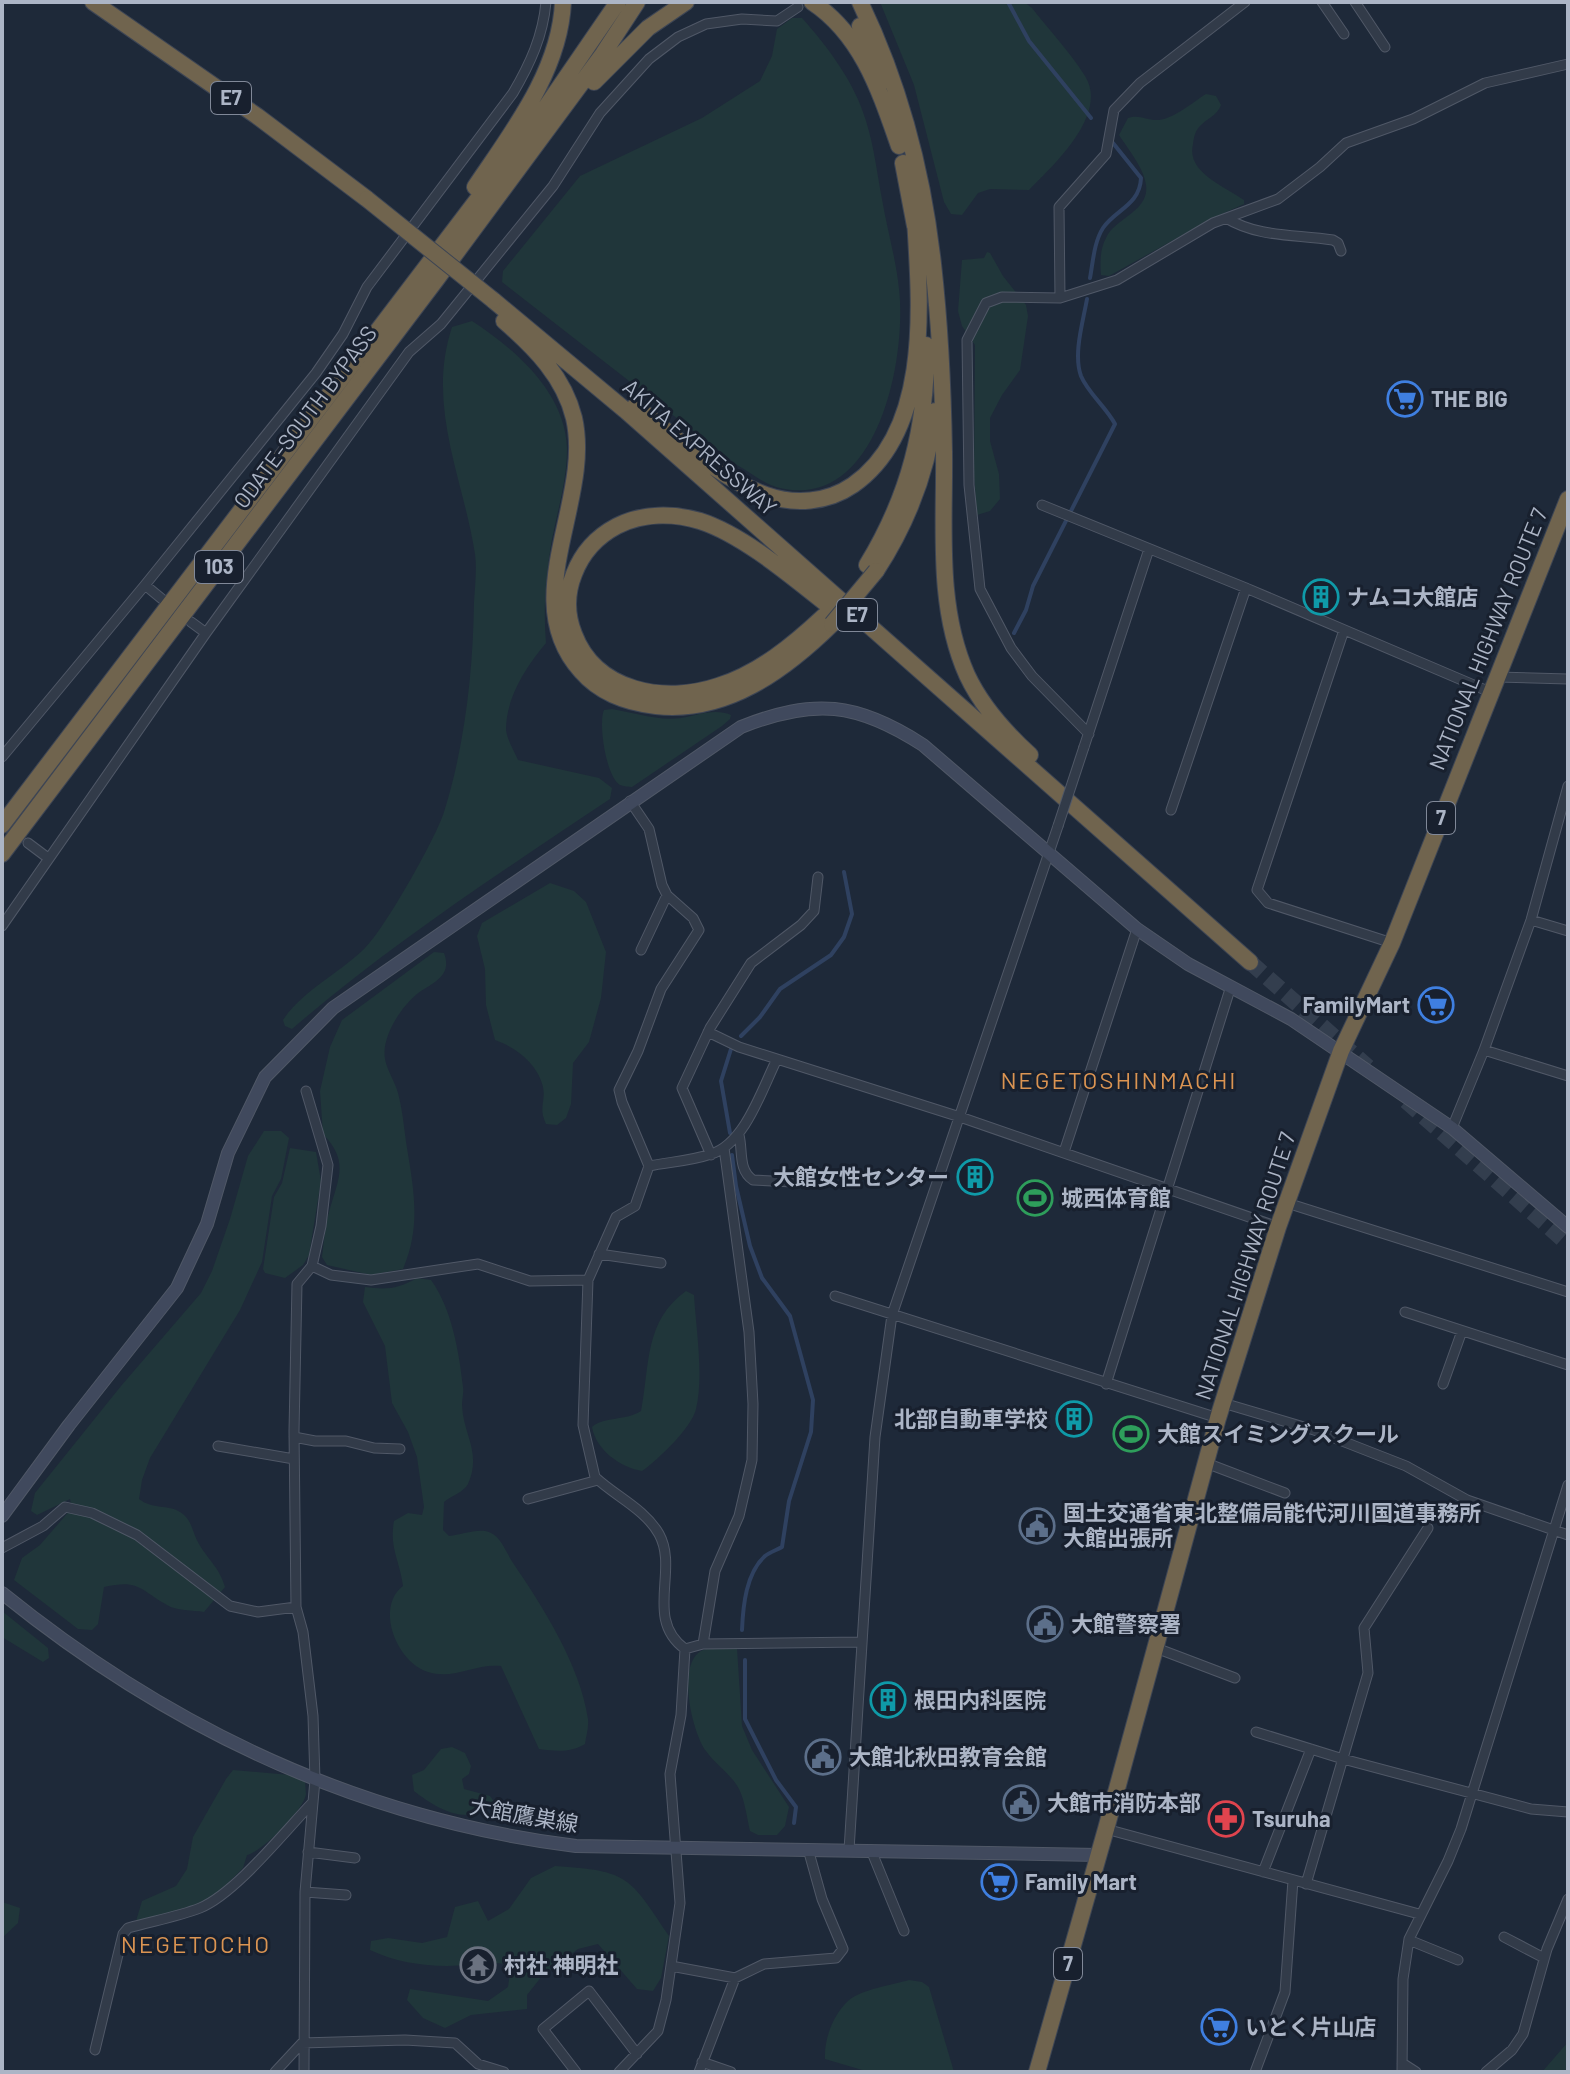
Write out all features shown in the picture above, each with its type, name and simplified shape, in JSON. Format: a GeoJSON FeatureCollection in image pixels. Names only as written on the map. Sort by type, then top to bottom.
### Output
{"type":"FeatureCollection","features":[{"type":"Feature","properties":{"kind":"highway","name":"AKITA EXPRESSWAY"},"geometry":{"type":"LineString","coordinates":[[93,2],[257,116],[367,199],[490,303],[531,330],[1250,962]]}},
{"type":"Feature","properties":{"kind":"highway"},"geometry":{"type":"LineString","coordinates":[[382,324],[531,99],[560,33],[563,2]]}},
{"type":"Feature","properties":{"kind":"highway","name":"ODATE-SOUTH BYPASS"},"geometry":{"type":"LineString","coordinates":[[2,825],[528,133],[618,2]]}},
{"type":"Feature","properties":{"kind":"highway","name":"ODATE-SOUTH BYPASS"},"geometry":{"type":"LineString","coordinates":[[2,854],[436,280],[603,54],[637,2]]}},
{"type":"Feature","properties":{"kind":"highway"},"geometry":{"type":"LineString","coordinates":[[436,280],[608,66],[648,28],[686,2]]}},
{"type":"Feature","properties":{"kind":"highway"},"geometry":{"type":"LineString","coordinates":[[850,2],[880,78],[899,146],[915,219],[925,333],[925,382],[916,455],[872,568]]}},
{"type":"Feature","properties":{"kind":"highway"},"geometry":{"type":"LineString","coordinates":[[862,2],[901,110],[918,179],[933,262],[943,405],[946,582],[953,635],[967,676],[992,714],[1020,747],[1149,866],[1182,902]]}},
{"type":"Feature","properties":{"kind":"highway"},"geometry":{"type":"LineString","coordinates":[[805,4],[826,12],[850,36],[874,79],[899,146]]}},
{"type":"Feature","properties":{"kind":"highway"},"geometry":{"type":"LineString","coordinates":[[531,330],[748,487],[792,501],[835,495],[858,481],[881,456],[907,400],[919,331],[915,219]]}},
{"type":"Feature","properties":{"kind":"highway"},"geometry":{"type":"LineString","coordinates":[[490,303],[548,365],[563,390],[577,434],[576,472],[556,575],[555,612],[563,644],[588,679],[612,695],[660,707],[695,706],[729,697],[762,680],[799,655],[872,568],[900,530],[924,469],[936,410],[938,338]]}},
{"type":"Feature","properties":{"kind":"highway","name":"NATIONAL HIGHWAY ROUTE 7"},"geometry":{"type":"LineString","coordinates":[[1037,2072],[1206,1463],[1278,1227],[1341,1051],[1392,943],[1568,499]]}},
{"type":"Feature","properties":{"kind":"highway"},"geometry":{"type":"LineString","coordinates":[[828,620],[782,653],[737,679],[695,692],[656,694],[618,682],[589,660],[572,630],[568,598],[577,565],[596,539],[609,530],[655,515],[703,522],[737,539],[951,699]]}},
{"type":"Feature","properties":{"kind":"street"},"geometry":{"type":"LineString","coordinates":[[2,757],[316,373],[343,334],[367,287],[513,93],[530,63],[546,2]]}},
{"type":"Feature","properties":{"kind":"street"},"geometry":{"type":"LineString","coordinates":[[1060,298],[1059,207],[1106,154],[1114,110],[1140,83],[1245,2]]}},
{"type":"Feature","properties":{"kind":"street"},"geometry":{"type":"LineString","coordinates":[[1322,2],[1344,34]]}},
{"type":"Feature","properties":{"kind":"street"},"geometry":{"type":"LineString","coordinates":[[1355,2],[1385,47]]}},
{"type":"Feature","properties":{"kind":"street"},"geometry":{"type":"LineString","coordinates":[[2,926],[206,633],[409,352],[441,324],[553,186],[600,113],[649,59],[678,37],[706,24],[742,19],[777,21],[805,4]]}},
{"type":"Feature","properties":{"kind":"street"},"geometry":{"type":"LineString","coordinates":[[1089,734],[1032,676],[1011,648],[980,589],[969,485],[967,340],[986,303],[1002,297],[1060,298],[1117,280],[1213,223],[1278,199],[1346,143],[1413,119],[1485,83],[1568,64]]}},
{"type":"Feature","properties":{"kind":"street"},"geometry":{"type":"LineString","coordinates":[[1226,218],[1244,229],[1260,233],[1333,240],[1341,251]]}},
{"type":"Feature","properties":{"kind":"street"},"geometry":{"type":"LineString","coordinates":[[1042,505],[1344,630],[1494,684],[1568,679]]}},
{"type":"Feature","properties":{"kind":"street"},"geometry":{"type":"LineString","coordinates":[[849,1850],[875,1437],[892,1315],[1050,856],[1149,549]]}},
{"type":"Feature","properties":{"kind":"street"},"geometry":{"type":"LineString","coordinates":[[145,585],[162,599]]}},
{"type":"Feature","properties":{"kind":"street"},"geometry":{"type":"LineString","coordinates":[[1171,810],[1246,588]]}},
{"type":"Feature","properties":{"kind":"street"},"geometry":{"type":"LineString","coordinates":[[191,622],[206,633]]}},
{"type":"Feature","properties":{"kind":"street"},"geometry":{"type":"LineString","coordinates":[[1344,630],[1257,890],[1268,903],[1392,943]]}},
{"type":"Feature","properties":{"kind":"street"},"geometry":{"type":"LineString","coordinates":[[2,1516],[177,1288],[207,1224],[233,1141],[265,1077],[279,1060],[333,1008],[630,801],[741,727],[770,715],[806,708],[832,707],[866,715],[891,724],[923,745],[1137,929],[1188,964],[1341,1051],[1452,1128],[1568,1227]]}},
{"type":"Feature","properties":{"kind":"street"},"geometry":{"type":"LineString","coordinates":[[1452,1128],[1531,920],[1568,788]]}},
{"type":"Feature","properties":{"kind":"street"},"geometry":{"type":"LineString","coordinates":[[630,801],[649,829],[667,895],[693,918],[699,930],[661,989],[638,1051],[619,1090],[649,1166],[635,1206],[616,1217],[588,1280],[583,1425],[595,1477],[644,1515],[659,1533],[665,1549],[662,1604],[669,1628],[677,1643],[685,1649]]}},
{"type":"Feature","properties":{"kind":"street"},"geometry":{"type":"LineString","coordinates":[[28,843],[48,858]]}},
{"type":"Feature","properties":{"kind":"street"},"geometry":{"type":"LineString","coordinates":[[711,1155],[682,1088],[708,1032],[751,963],[801,925],[814,911],[818,877]]}},
{"type":"Feature","properties":{"kind":"street"},"geometry":{"type":"LineString","coordinates":[[641,950],[667,895]]}},
{"type":"Feature","properties":{"kind":"street"},"geometry":{"type":"LineString","coordinates":[[1531,920],[1568,931]]}},
{"type":"Feature","properties":{"kind":"street"},"geometry":{"type":"LineString","coordinates":[[1064,1152],[1137,929]]}},
{"type":"Feature","properties":{"kind":"street"},"geometry":{"type":"LineString","coordinates":[[1106,1384],[1231,986]]}},
{"type":"Feature","properties":{"kind":"street"},"geometry":{"type":"LineString","coordinates":[[708,1032],[739,1047],[960,1117],[1278,1227]]}},
{"type":"Feature","properties":{"kind":"street"},"geometry":{"type":"LineString","coordinates":[[1484,1050],[1568,1076]]}},
{"type":"Feature","properties":{"kind":"street"},"geometry":{"type":"LineString","coordinates":[[649,1166],[711,1155],[724,1148],[739,1135],[777,1059]]}},
{"type":"Feature","properties":{"kind":"street"},"geometry":{"type":"LineString","coordinates":[[304,2072],[305,1892],[315,1780],[313,1716],[303,1632],[296,1607],[294,1437],[297,1284],[312,1266],[321,1226],[328,1165],[306,1091]]}},
{"type":"Feature","properties":{"kind":"street"},"geometry":{"type":"LineString","coordinates":[[739,1135],[743,1170],[753,1180],[814,1183]]}},
{"type":"Feature","properties":{"kind":"street"},"geometry":{"type":"LineString","coordinates":[[703,1644],[715,1571],[739,1516],[752,1460],[749,1332],[724,1148]]}},
{"type":"Feature","properties":{"kind":"street"},"geometry":{"type":"LineString","coordinates":[[1287,1203],[1568,1292]]}},
{"type":"Feature","properties":{"kind":"street"},"geometry":{"type":"LineString","coordinates":[[599,1254],[661,1263]]}},
{"type":"Feature","properties":{"kind":"street"},"geometry":{"type":"LineString","coordinates":[[312,1266],[331,1275],[371,1280],[478,1264],[530,1281],[588,1280]]}},
{"type":"Feature","properties":{"kind":"street"},"geometry":{"type":"LineString","coordinates":[[835,1296],[1106,1384],[1314,1430],[1406,1466],[1467,1500],[1568,1535]]}},
{"type":"Feature","properties":{"kind":"street"},"geometry":{"type":"LineString","coordinates":[[1405,1312],[1568,1365]]}},
{"type":"Feature","properties":{"kind":"street"},"geometry":{"type":"LineString","coordinates":[[1443,1384],[1462,1331]]}},
{"type":"Feature","properties":{"kind":"street"},"geometry":{"type":"LineString","coordinates":[[294,1437],[400,1449]]}},
{"type":"Feature","properties":{"kind":"street"},"geometry":{"type":"LineString","coordinates":[[218,1446],[294,1459]]}},
{"type":"Feature","properties":{"kind":"street"},"geometry":{"type":"LineString","coordinates":[[1206,1463],[1285,1493]]}},
{"type":"Feature","properties":{"kind":"street"},"geometry":{"type":"LineString","coordinates":[[528,1499],[598,1480]]}},
{"type":"Feature","properties":{"kind":"street"},"geometry":{"type":"LineString","coordinates":[[1416,2072],[1402,2067],[1403,1979],[1409,1940],[1419,1914],[1448,1861],[1472,1793],[1568,1485]]}},
{"type":"Feature","properties":{"kind":"street"},"geometry":{"type":"LineString","coordinates":[[2,1548],[43,1526],[65,1507],[92,1513],[137,1535],[230,1606],[258,1612],[296,1607]]}},
{"type":"Feature","properties":{"kind":"street"},"geometry":{"type":"LineString","coordinates":[[1306,1884],[1368,1673],[1364,1628],[1428,1528]]}},
{"type":"Feature","properties":{"kind":"street","name":"大館鷹巣線"},"geometry":{"type":"LineString","coordinates":[[2,1593],[87,1658],[169,1710],[243,1749],[315,1780],[405,1810],[513,1838],[576,1846],[1098,1855]]}},
{"type":"Feature","properties":{"kind":"street"},"geometry":{"type":"LineString","coordinates":[[685,1649],[703,1644],[861,1642]]}},
{"type":"Feature","properties":{"kind":"street"},"geometry":{"type":"LineString","coordinates":[[1156,1648],[1235,1678]]}},
{"type":"Feature","properties":{"kind":"street"},"geometry":{"type":"LineString","coordinates":[[619,2072],[658,2031],[671,1966],[680,1903],[670,1774],[681,1715],[685,1649]]}},
{"type":"Feature","properties":{"kind":"street"},"geometry":{"type":"LineString","coordinates":[[1256,1732],[1343,1759],[1531,1809],[1568,1812]]}},
{"type":"Feature","properties":{"kind":"street"},"geometry":{"type":"LineString","coordinates":[[1263,1872],[1311,1749]]}},
{"type":"Feature","properties":{"kind":"street"},"geometry":{"type":"LineString","coordinates":[[95,2050],[123,1934],[128,1928],[200,1908],[215,1900],[313,1802]]}},
{"type":"Feature","properties":{"kind":"street"},"geometry":{"type":"LineString","coordinates":[[1106,1829],[1419,1914]]}},
{"type":"Feature","properties":{"kind":"street"},"geometry":{"type":"LineString","coordinates":[[671,1966],[735,1978],[764,1964],[836,1958],[843,1949],[822,1899],[808,1849]]}},
{"type":"Feature","properties":{"kind":"street"},"geometry":{"type":"LineString","coordinates":[[871,1850],[904,1931]]}},
{"type":"Feature","properties":{"kind":"street"},"geometry":{"type":"LineString","coordinates":[[308,1852],[355,1858]]}},
{"type":"Feature","properties":{"kind":"street"},"geometry":{"type":"LineString","coordinates":[[1255,2072],[1285,1992],[1293,1880]]}},
{"type":"Feature","properties":{"kind":"street"},"geometry":{"type":"LineString","coordinates":[[305,1892],[346,1895]]}},
{"type":"Feature","properties":{"kind":"street"},"geometry":{"type":"LineString","coordinates":[[1486,2072],[1512,2050],[1523,2034],[1544,1958],[1564,1917],[1568,1899]]}},
{"type":"Feature","properties":{"kind":"street"},"geometry":{"type":"LineString","coordinates":[[1504,1937],[1544,1958]]}},
{"type":"Feature","properties":{"kind":"street"},"geometry":{"type":"LineString","coordinates":[[1409,1940],[1458,1960]]}},
{"type":"Feature","properties":{"kind":"street"},"geometry":{"type":"LineString","coordinates":[[731,2072],[700,2067],[735,1978]]}},
{"type":"Feature","properties":{"kind":"street"},"geometry":{"type":"LineString","coordinates":[[576,2072],[543,2029],[589,1991],[637,2054]]}},
{"type":"Feature","properties":{"kind":"street"},"geometry":{"type":"LineString","coordinates":[[275,2072],[302,2043],[405,2040],[455,2043],[478,2064],[504,2072]]}},
{"type":"Feature","properties":{"kind":"green space"},"geometry":{"type":"Polygon","coordinates":[[[880,2],[1024,2],[1066,50],[1085,76],[1091,91],[1090,106],[1075,138],[1029,190],[990,189],[978,193],[962,215],[951,214],[944,202],[914,85],[880,2]]]}},
{"type":"Feature","properties":{"kind":"green space"},"geometry":{"type":"Polygon","coordinates":[[[792,18],[802,18],[821,41],[848,79],[861,107],[869,130],[899,289],[898,352],[891,388],[879,423],[863,453],[841,476],[814,489],[780,488],[737,465],[502,282],[503,271],[580,176],[702,118],[760,81],[772,56],[777,29],[792,18]]]}},
{"type":"Feature","properties":{"kind":"green space"},"geometry":{"type":"Polygon","coordinates":[[[1206,94],[1216,96],[1221,105],[1196,133],[1192,154],[1195,163],[1208,177],[1244,200],[1244,204],[1109,276],[1101,275],[1101,256],[1106,238],[1137,208],[1146,194],[1142,172],[1119,135],[1128,118],[1165,119],[1206,94]]]}},
{"type":"Feature","properties":{"kind":"green space"},"geometry":{"type":"Polygon","coordinates":[[[987,252],[1026,305],[1028,316],[1020,370],[990,418],[990,441],[999,474],[1000,499],[990,511],[977,515],[974,476],[975,345],[962,326],[958,311],[962,260],[984,258],[987,252]]]}},
{"type":"Feature","properties":{"kind":"green space"},"geometry":{"type":"Polygon","coordinates":[[[472,321],[521,359],[548,391],[558,409],[567,449],[547,578],[546,643],[513,694],[507,718],[509,741],[518,760],[599,778],[612,788],[610,799],[407,938],[292,1029],[285,1026],[283,1020],[291,1009],[365,948],[384,923],[431,842],[451,787],[470,682],[476,566],[470,525],[449,441],[443,385],[445,356],[452,327],[472,321]]]}},
{"type":"Feature","properties":{"kind":"green space"},"geometry":{"type":"Polygon","coordinates":[[[604,710],[663,718],[713,712],[731,715],[722,726],[631,787],[620,785],[615,780],[607,761],[602,717],[604,710]]]}},
{"type":"Feature","properties":{"kind":"green space"},"geometry":{"type":"Polygon","coordinates":[[[550,883],[574,891],[586,902],[606,952],[601,998],[589,1042],[573,1063],[571,1104],[566,1118],[557,1125],[546,1124],[542,1109],[543,1087],[531,1064],[518,1052],[495,1040],[486,1005],[485,969],[477,936],[482,923],[550,883]]]}},
{"type":"Feature","properties":{"kind":"green space"},"geometry":{"type":"Polygon","coordinates":[[[434,952],[444,953],[446,968],[443,974],[405,1007],[389,1032],[385,1050],[386,1063],[400,1100],[412,1179],[414,1224],[409,1254],[403,1269],[371,1275],[327,1265],[322,1257],[325,1234],[340,1171],[337,1153],[323,1134],[320,1091],[330,1047],[342,1020],[434,952]]]}},
{"type":"Feature","properties":{"kind":"green space"},"geometry":{"type":"Polygon","coordinates":[[[264,1131],[281,1131],[289,1138],[281,1179],[272,1196],[262,1262],[240,1310],[150,1458],[139,1499],[184,1515],[225,1587],[204,1612],[171,1607],[132,1585],[104,1587],[98,1624],[92,1630],[78,1629],[14,1580],[22,1558],[40,1545],[72,1508],[70,1499],[37,1515],[31,1511],[35,1493],[201,1293],[230,1219],[248,1156],[264,1131]]]}},
{"type":"Feature","properties":{"kind":"green space"},"geometry":{"type":"Polygon","coordinates":[[[290,1148],[316,1152],[321,1181],[309,1255],[303,1265],[285,1278],[265,1273],[263,1269],[274,1197],[282,1183],[290,1148]]]}},
{"type":"Feature","properties":{"kind":"green space"},"geometry":{"type":"Polygon","coordinates":[[[417,1278],[431,1280],[449,1317],[457,1345],[463,1416],[473,1453],[468,1484],[444,1502],[443,1530],[449,1536],[482,1531],[495,1535],[548,1617],[577,1678],[588,1719],[585,1744],[574,1749],[539,1749],[501,1666],[447,1674],[428,1672],[407,1657],[393,1633],[391,1607],[395,1595],[403,1586],[394,1547],[394,1521],[408,1513],[422,1515],[424,1507],[417,1457],[392,1403],[385,1346],[363,1302],[365,1287],[392,1288],[417,1278]]]}},
{"type":"Feature","properties":{"kind":"green space"},"geometry":{"type":"Polygon","coordinates":[[[686,1291],[694,1295],[698,1337],[696,1409],[688,1425],[665,1451],[642,1471],[634,1469],[604,1450],[592,1427],[641,1411],[656,1330],[672,1303],[686,1291]]]}},
{"type":"Feature","properties":{"kind":"green space"},"geometry":{"type":"Polygon","coordinates":[[[2,1611],[48,1648],[49,1658],[43,1662],[2,1637],[2,1611]]]}},
{"type":"Feature","properties":{"kind":"green space"},"geometry":{"type":"Polygon","coordinates":[[[737,1648],[742,1726],[752,1750],[789,1807],[785,1826],[777,1835],[758,1835],[750,1831],[739,1789],[706,1751],[691,1713],[688,1680],[696,1655],[706,1649],[737,1648]]]}},
{"type":"Feature","properties":{"kind":"green space"},"geometry":{"type":"Polygon","coordinates":[[[452,1747],[465,1753],[471,1766],[469,1774],[462,1779],[464,1789],[490,1796],[495,1803],[485,1810],[475,1814],[453,1813],[414,1791],[412,1775],[424,1770],[441,1749],[452,1747]]]}},
{"type":"Feature","properties":{"kind":"green space"},"geometry":{"type":"Polygon","coordinates":[[[233,1770],[290,1775],[305,1781],[304,1801],[272,1839],[247,1855],[243,1868],[214,1897],[198,1905],[136,1921],[142,1901],[176,1886],[187,1869],[193,1837],[233,1770]]]}},
{"type":"Feature","properties":{"kind":"green space"},"geometry":{"type":"Polygon","coordinates":[[[555,1866],[613,1875],[625,1880],[645,1900],[669,1936],[661,1978],[653,1991],[637,1989],[598,1944],[578,1949],[542,1976],[527,1995],[527,2009],[471,2015],[445,2028],[423,2018],[407,2000],[410,1989],[488,2001],[508,1987],[510,1973],[505,1964],[427,1965],[398,1960],[370,1950],[371,1941],[388,1938],[422,1943],[447,1937],[455,1907],[478,1901],[488,1921],[509,1909],[531,1878],[555,1866]]]}},
{"type":"Feature","properties":{"kind":"green space"},"geometry":{"type":"Polygon","coordinates":[[[2,1902],[20,1908],[18,1923],[2,1938],[2,1902]]]}},
{"type":"Feature","properties":{"kind":"green space"},"geometry":{"type":"Polygon","coordinates":[[[909,1980],[922,1982],[929,1987],[954,2072],[869,2072],[825,2059],[830,2028],[848,2001],[869,1990],[909,1980]]]}},
{"type":"Feature","properties":{"kind":"green space"},"geometry":{"type":"Polygon","coordinates":[[[1568,2042],[1568,2072],[1542,2072],[1568,2042]]]}},
{"type":"Feature","properties":{"kind":"waterway"},"geometry":{"type":"LineString","coordinates":[[1008,2],[1029,41],[1091,118]]}},
{"type":"Feature","properties":{"kind":"waterway"},"geometry":{"type":"LineString","coordinates":[[1090,278],[1094,252],[1103,228],[1132,201],[1140,187],[1141,178],[1113,143]]}},
{"type":"Feature","properties":{"kind":"waterway"},"geometry":{"type":"LineString","coordinates":[[1014,633],[1026,610],[1033,586],[1115,424],[1081,376],[1078,358],[1087,299]]}},
{"type":"Feature","properties":{"kind":"waterway"},"geometry":{"type":"LineString","coordinates":[[741,1036],[760,1017],[780,989],[831,955],[844,937],[852,914],[844,872]]}},
{"type":"Feature","properties":{"kind":"waterway"},"geometry":{"type":"LineString","coordinates":[[730,1133],[721,1081],[731,1049]]}},
{"type":"Feature","properties":{"kind":"waterway"},"geometry":{"type":"LineString","coordinates":[[732,1155],[750,1246],[762,1278],[790,1316],[813,1400],[811,1432],[789,1501],[782,1547],[765,1556],[754,1571],[745,1601],[742,1630]]}},
{"type":"Feature","properties":{"kind":"waterway"},"geometry":{"type":"LineString","coordinates":[[745,1660],[745,1719],[776,1780],[796,1807],[794,1823]]}},
{"type":"Feature","properties":{"kind":"tunnel"},"geometry":{"type":"LineString","coordinates":[[1250,962],[1368,1067]]}},
{"type":"Feature","properties":{"kind":"tunnel"},"geometry":{"type":"LineString","coordinates":[[1406,1101],[1568,1244]]}},
{"type":"Feature","properties":{"kind":"place","name":"THE BIG"},"geometry":{"type":"Point","coordinates":[1405,399]}},
{"type":"Feature","properties":{"kind":"place","name":"ナムコ大館店"},"geometry":{"type":"Point","coordinates":[1321,597]}},
{"type":"Feature","properties":{"kind":"place","name":"FamilyMart"},"geometry":{"type":"Point","coordinates":[1436,1005]}},
{"type":"Feature","properties":{"kind":"place","name":"大館女性センター"},"geometry":{"type":"Point","coordinates":[975,1177]}},
{"type":"Feature","properties":{"kind":"place","name":"城西体育館"},"geometry":{"type":"Point","coordinates":[1035,1198]}},
{"type":"Feature","properties":{"kind":"place","name":"北部自動車学校"},"geometry":{"type":"Point","coordinates":[1074,1419]}},
{"type":"Feature","properties":{"kind":"place","name":"大館スイミングスクール"},"geometry":{"type":"Point","coordinates":[1131,1434]}},
{"type":"Feature","properties":{"kind":"place","name":"国土交通省東北整備局能代河川国道事務所 大館出張所"},"geometry":{"type":"Point","coordinates":[1037,1526]}},
{"type":"Feature","properties":{"kind":"place","name":"大館警察署"},"geometry":{"type":"Point","coordinates":[1045,1624]}},
{"type":"Feature","properties":{"kind":"place","name":"根田内科医院"},"geometry":{"type":"Point","coordinates":[888,1700]}},
{"type":"Feature","properties":{"kind":"place","name":"大館北秋田教育会館"},"geometry":{"type":"Point","coordinates":[823,1757]}},
{"type":"Feature","properties":{"kind":"place","name":"大館市消防本部"},"geometry":{"type":"Point","coordinates":[1021,1803]}},
{"type":"Feature","properties":{"kind":"place","name":"Tsuruha"},"geometry":{"type":"Point","coordinates":[1226,1819]}},
{"type":"Feature","properties":{"kind":"place","name":"Family Mart"},"geometry":{"type":"Point","coordinates":[999,1882]}},
{"type":"Feature","properties":{"kind":"place","name":"村社 神明社"},"geometry":{"type":"Point","coordinates":[478,1965]}},
{"type":"Feature","properties":{"kind":"place","name":"いとく片山店"},"geometry":{"type":"Point","coordinates":[1219,2027]}},
{"type":"Feature","properties":{"kind":"district","name":"NEGETOSHINMACHI"},"geometry":{"type":"Point","coordinates":[1119,1081]}},
{"type":"Feature","properties":{"kind":"district","name":"NEGETOCHO"},"geometry":{"type":"Point","coordinates":[196,1945]}}]}
